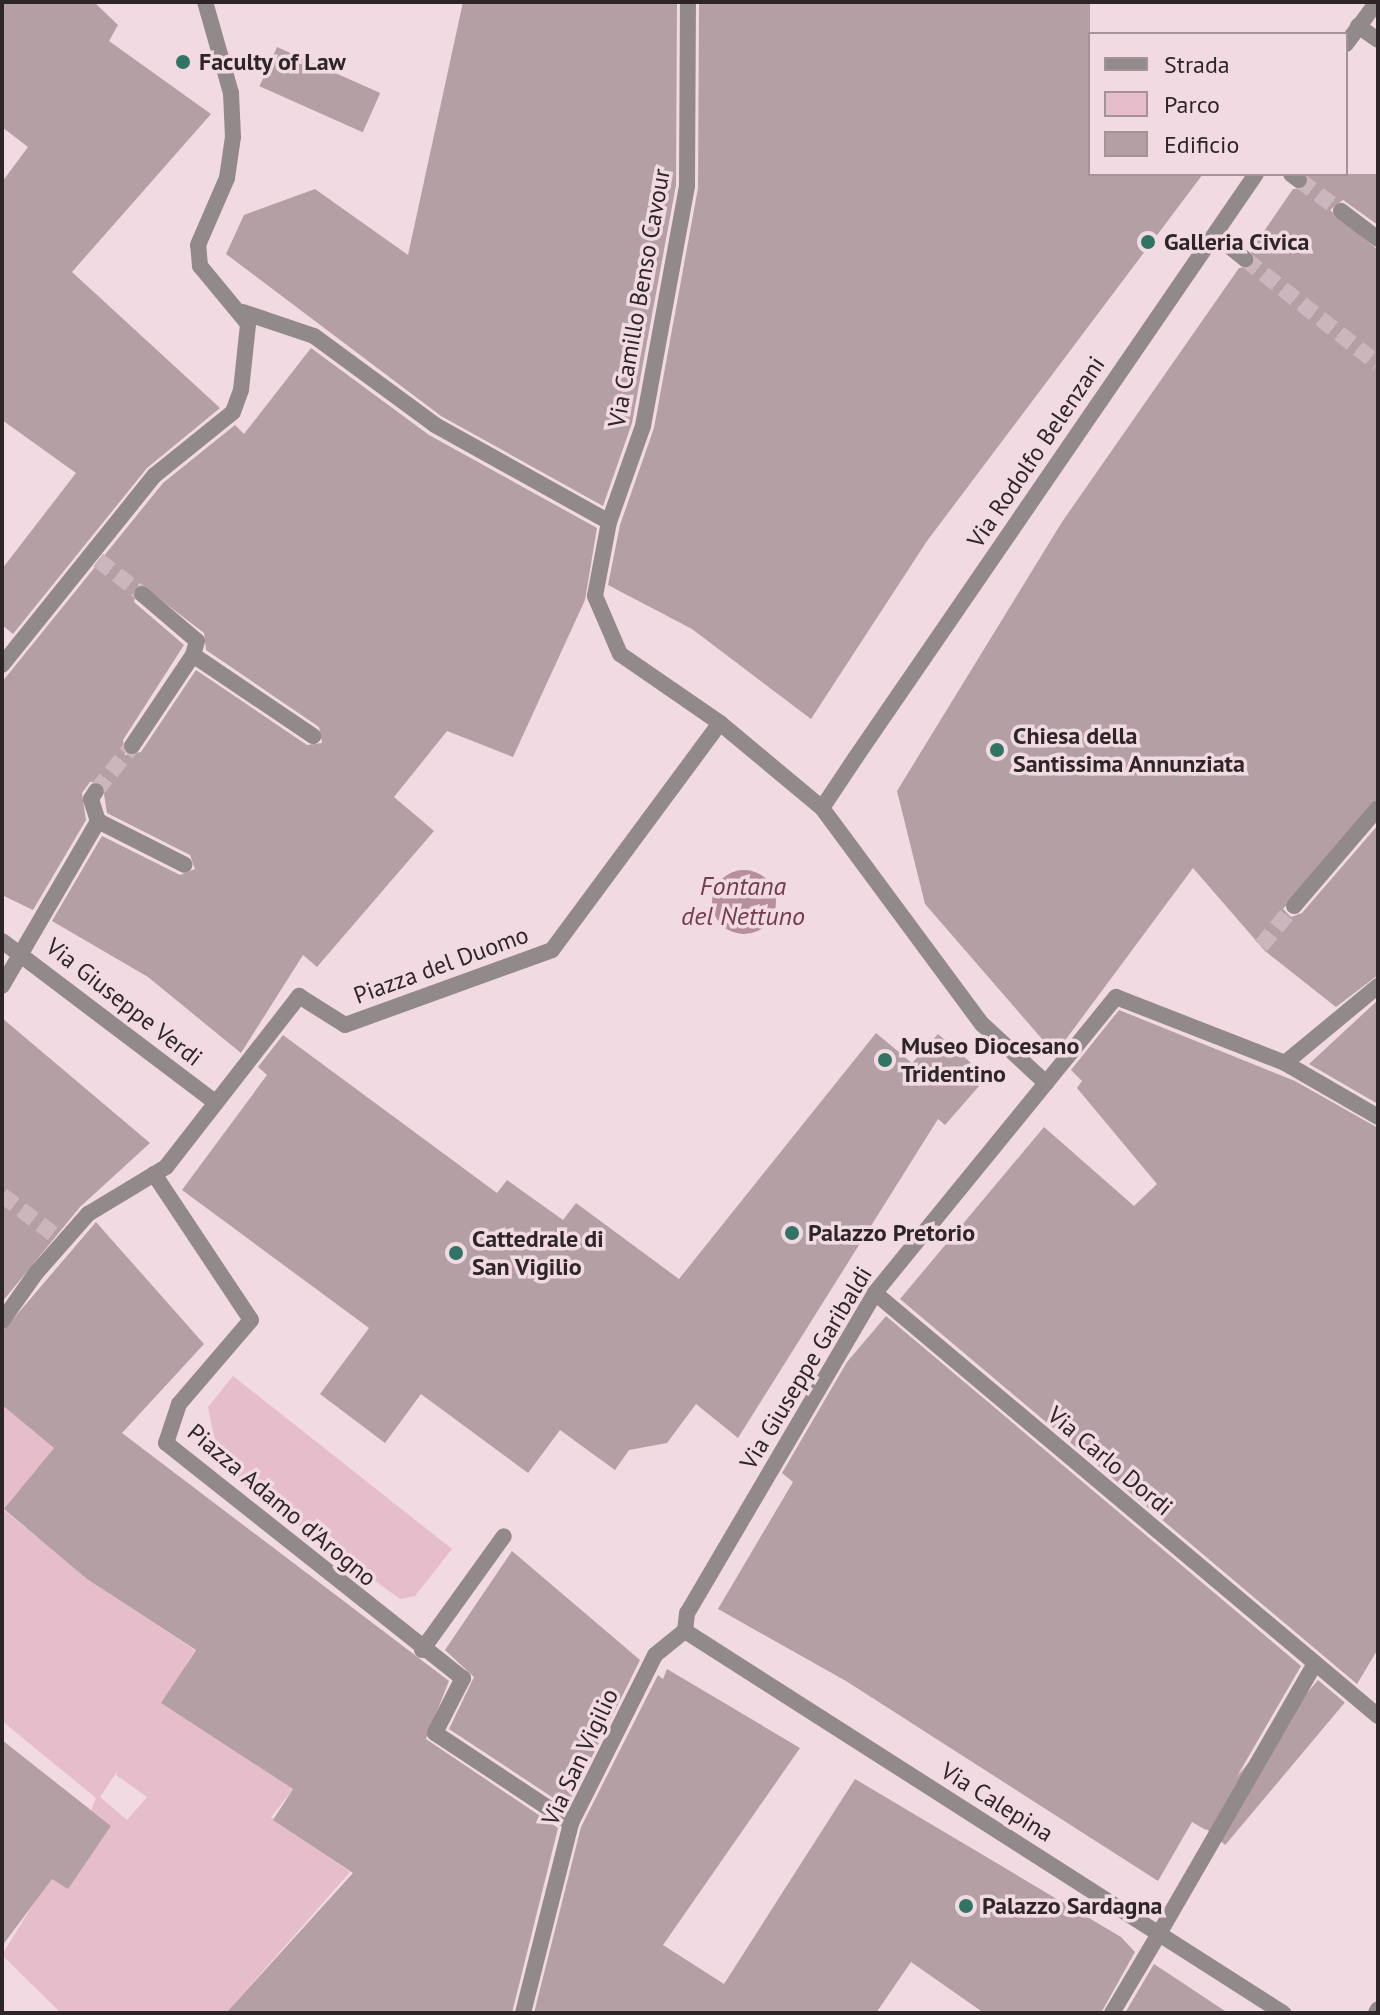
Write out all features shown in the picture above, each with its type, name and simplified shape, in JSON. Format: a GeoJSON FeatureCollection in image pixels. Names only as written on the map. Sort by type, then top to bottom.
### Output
{"type":"FeatureCollection","features":[{"type":"Feature","properties":{"kind":"street"},"geometry":{"type":"LineString","coordinates":[[2,665],[94,557],[155,475],[233,412],[248,324],[242,311],[200,266],[198,245],[227,178],[231,93],[205,2]]}},
{"type":"Feature","properties":{"kind":"street","name":"Via Camillo Benso Cavour"},"geometry":{"type":"LineString","coordinates":[[688,2],[687,186],[643,426],[609,522],[595,596],[620,654],[720,723]]}},
{"type":"Feature","properties":{"kind":"street"},"geometry":{"type":"LineString","coordinates":[[1348,41],[1377,2]]}},
{"type":"Feature","properties":{"kind":"street"},"geometry":{"type":"LineString","coordinates":[[1358,26],[1378,40]]}},
{"type":"Feature","properties":{"kind":"street","name":"Via Rodolfo Belenzani"},"geometry":{"type":"LineString","coordinates":[[822,808],[1255,176]]}},
{"type":"Feature","properties":{"kind":"street"},"geometry":{"type":"LineString","coordinates":[[1341,211],[1378,239]]}},
{"type":"Feature","properties":{"kind":"street"},"geometry":{"type":"LineString","coordinates":[[1229,246],[1245,259]]}},
{"type":"Feature","properties":{"kind":"street"},"geometry":{"type":"LineString","coordinates":[[242,311],[314,336],[435,425],[609,522]]}},
{"type":"Feature","properties":{"kind":"street"},"geometry":{"type":"LineString","coordinates":[[132,746],[193,655],[197,641],[142,594]]}},
{"type":"Feature","properties":{"kind":"street"},"geometry":{"type":"LineString","coordinates":[[193,655],[313,736]]}},
{"type":"Feature","properties":{"kind":"street"},"geometry":{"type":"LineString","coordinates":[[720,723],[822,808],[982,1024],[1046,1083]]}},
{"type":"Feature","properties":{"kind":"street","name":"Piazza del Duomo"},"geometry":{"type":"LineString","coordinates":[[216,1103],[299,996],[345,1025],[552,950],[720,723]]}},
{"type":"Feature","properties":{"kind":"street"},"geometry":{"type":"LineString","coordinates":[[96,791],[91,799],[98,821],[185,865]]}},
{"type":"Feature","properties":{"kind":"street"},"geometry":{"type":"LineString","coordinates":[[1294,906],[1378,808]]}},
{"type":"Feature","properties":{"kind":"street"},"geometry":{"type":"LineString","coordinates":[[2,986],[19,952],[98,821]]}},
{"type":"Feature","properties":{"kind":"street","name":"Via Giuseppe Verdi"},"geometry":{"type":"LineString","coordinates":[[2,941],[216,1103]]}},
{"type":"Feature","properties":{"kind":"street"},"geometry":{"type":"LineString","coordinates":[[1378,986],[1285,1063],[1378,1117]]}},
{"type":"Feature","properties":{"kind":"street","name":"Via Giuseppe Garibaldi"},"geometry":{"type":"LineString","coordinates":[[685,1631],[687,1613],[875,1293],[1116,997],[1285,1063]]}},
{"type":"Feature","properties":{"kind":"street"},"geometry":{"type":"LineString","coordinates":[[2,1321],[58,1238],[88,1214],[154,1174],[216,1103]]}},
{"type":"Feature","properties":{"kind":"street","name":"Piazza Adamo d'Arogno"},"geometry":{"type":"LineString","coordinates":[[154,1174],[251,1320],[179,1404],[166,1443],[422,1650]]}},
{"type":"Feature","properties":{"kind":"street","name":"Via Carlo Dordi"},"geometry":{"type":"LineString","coordinates":[[875,1293],[1378,1716]]}},
{"type":"Feature","properties":{"kind":"street"},"geometry":{"type":"LineString","coordinates":[[504,1536],[422,1650],[463,1678],[435,1733],[571,1823]]}},
{"type":"Feature","properties":{"kind":"street","name":"Via San Vigilio"},"geometry":{"type":"LineString","coordinates":[[523,2013],[571,1823],[655,1655],[685,1631]]}},
{"type":"Feature","properties":{"kind":"street","name":"Via Calepina"},"geometry":{"type":"LineString","coordinates":[[685,1631],[1283,2013]]}},
{"type":"Feature","properties":{"kind":"street"},"geometry":{"type":"LineString","coordinates":[[1112,2013],[1315,1663]]}},
{"type":"Feature","properties":{"kind":"green space"},"geometry":{"type":"Polygon","coordinates":[[[233,1376],[452,1549],[415,1596],[400,1599],[239,1481],[218,1456],[208,1407],[233,1376]]]}},
{"type":"Feature","properties":{"kind":"green space"},"geometry":{"type":"Polygon","coordinates":[[[2,1405],[54,1448],[4,1510],[38,1538],[110,1540],[83,1576],[195,1650],[162,1703],[293,1789],[271,1817],[350,1872],[226,2013],[61,2013],[2,1955],[50,1877],[68,1888],[111,1826],[91,1810],[96,1798],[2,1721],[2,1405]],[[118,1770],[100,1797],[127,1820],[147,1797],[116,1775],[118,1770]]]}},
{"type":"Feature","properties":{"kind":"water","name":"Fontana del Nettuno"},"geometry":{"type":"Polygon","coordinates":[[[738,870],[750,870],[767,879],[774,890],[774,914],[767,925],[750,934],[738,934],[726,929],[717,920],[712,908],[712,896],[717,884],[726,875],[738,870]]]}},
{"type":"Feature","properties":{"kind":"building"},"geometry":{"type":"Polygon","coordinates":[[[2,2],[94,2],[118,25],[109,41],[211,114],[72,272],[220,408],[147,468],[13,634],[2,625],[2,569],[76,473],[2,420],[2,182],[28,147],[2,127],[2,2]]]}},
{"type":"Feature","properties":{"kind":"building"},"geometry":{"type":"Polygon","coordinates":[[[463,2],[677,2],[676,185],[632,423],[603,506],[441,416],[226,254],[244,215],[315,189],[408,255],[463,2]]]}},
{"type":"Feature","properties":{"kind":"building"},"geometry":{"type":"Polygon","coordinates":[[[699,2],[1090,2],[1088,176],[1201,176],[927,541],[811,719],[692,629],[608,585],[620,525],[654,428],[698,188],[699,2]]]}},
{"type":"Feature","properties":{"kind":"building"},"geometry":{"type":"Polygon","coordinates":[[[277,47],[380,93],[363,132],[260,86],[277,47]]]}},
{"type":"Feature","properties":{"kind":"building"},"geometry":{"type":"Polygon","coordinates":[[[1378,174],[1378,225],[1343,200],[1330,210],[1378,250],[1378,797],[1283,909],[1291,917],[1302,913],[1378,825],[1378,975],[1336,1007],[1265,951],[1193,868],[1055,1054],[925,904],[897,791],[1062,522],[1239,268],[1254,265],[1251,250],[1293,189],[1307,187],[1308,176],[1378,174]]]}},
{"type":"Feature","properties":{"kind":"building"},"geometry":{"type":"Polygon","coordinates":[[[311,348],[429,435],[597,528],[585,600],[513,757],[447,731],[394,797],[434,831],[317,967],[303,955],[241,1053],[148,977],[52,921],[102,836],[180,875],[195,869],[190,855],[107,813],[102,782],[90,782],[82,793],[86,820],[33,910],[2,895],[2,682],[163,483],[235,425],[244,434],[311,348]],[[139,583],[134,602],[184,645],[123,740],[125,755],[141,752],[196,670],[307,745],[322,743],[319,727],[206,650],[204,633],[139,583]]]}},
{"type":"Feature","properties":{"kind":"building"},"geometry":{"type":"Polygon","coordinates":[[[1378,1000],[1378,1104],[1309,1064],[1378,1000]]]}},
{"type":"Feature","properties":{"kind":"building"},"geometry":{"type":"Polygon","coordinates":[[[1119,1010],[1295,1081],[1378,1128],[1378,1649],[1357,1684],[900,1299],[1044,1127],[1134,1206],[1157,1184],[1077,1088],[1082,1081],[1071,1070],[1119,1010]]]}},
{"type":"Feature","properties":{"kind":"building"},"geometry":{"type":"Polygon","coordinates":[[[2,1018],[150,1143],[80,1207],[2,1302],[2,1018]]]}},
{"type":"Feature","properties":{"kind":"building","name":"Cattedrale di San Vigilio"},"geometry":{"type":"Polygon","coordinates":[[[876,1033],[912,1063],[938,1034],[987,1077],[945,1125],[938,1119],[738,1438],[696,1404],[667,1443],[629,1450],[615,1470],[560,1430],[528,1473],[421,1394],[385,1443],[320,1394],[369,1328],[182,1190],[267,1075],[258,1067],[283,1035],[497,1193],[507,1180],[563,1220],[576,1203],[679,1279],[876,1033]]]}},
{"type":"Feature","properties":{"kind":"building"},"geometry":{"type":"Polygon","coordinates":[[[96,1222],[204,1344],[122,1433],[449,1681],[426,1739],[558,1828],[512,2013],[226,2013],[353,1873],[273,1820],[293,1789],[161,1703],[196,1650],[87,1579],[4,1509],[54,1448],[2,1405],[2,1332],[96,1222]]]}},
{"type":"Feature","properties":{"kind":"building"},"geometry":{"type":"Polygon","coordinates":[[[886,1316],[1301,1666],[1206,1830],[1192,1822],[1158,1881],[846,1681],[718,1609],[793,1482],[782,1473],[847,1362],[886,1316]]]}},
{"type":"Feature","properties":{"kind":"building"},"geometry":{"type":"Polygon","coordinates":[[[512,1551],[640,1660],[567,1807],[449,1729],[474,1677],[445,1650],[512,1551]]]}},
{"type":"Feature","properties":{"kind":"building"},"geometry":{"type":"Polygon","coordinates":[[[667,1669],[800,1748],[663,1945],[724,1984],[855,1779],[1121,1937],[1135,1952],[1101,2013],[984,2013],[911,1962],[876,2013],[534,2013],[581,1827],[658,1675],[663,1679],[667,1669]]]}},
{"type":"Feature","properties":{"kind":"building"},"geometry":{"type":"Polygon","coordinates":[[[1318,1680],[1345,1702],[1225,1845],[1198,1822],[1318,1680]]]}},
{"type":"Feature","properties":{"kind":"building"},"geometry":{"type":"Polygon","coordinates":[[[2,1740],[111,1826],[68,1889],[52,1879],[2,1946],[2,1740]]]}},
{"type":"Feature","properties":{"kind":"building"},"geometry":{"type":"Polygon","coordinates":[[[1154,1964],[1228,2013],[1125,2013],[1154,1964]]]}},
{"type":"Feature","properties":{"kind":"tunnel"},"geometry":{"type":"LineString","coordinates":[[1299,180],[1341,211]]}},
{"type":"Feature","properties":{"kind":"tunnel"},"geometry":{"type":"LineString","coordinates":[[1245,259],[1378,364]]}},
{"type":"Feature","properties":{"kind":"tunnel"},"geometry":{"type":"LineString","coordinates":[[98,560],[142,594]]}},
{"type":"Feature","properties":{"kind":"tunnel"},"geometry":{"type":"LineString","coordinates":[[96,791],[132,746]]}},
{"type":"Feature","properties":{"kind":"tunnel"},"geometry":{"type":"LineString","coordinates":[[1261,946],[1294,906]]}},
{"type":"Feature","properties":{"kind":"tunnel"},"geometry":{"type":"LineString","coordinates":[[2,1195],[53,1234]]}},
{"type":"Feature","properties":{"kind":"place","name":"Faculty of Law"},"geometry":{"type":"Point","coordinates":[183,62]}},
{"type":"Feature","properties":{"kind":"place","name":"Galleria Civica"},"geometry":{"type":"Point","coordinates":[1148,242]}},
{"type":"Feature","properties":{"kind":"place","name":"Chiesa della Santissima Annunziata"},"geometry":{"type":"Point","coordinates":[997,750]}},
{"type":"Feature","properties":{"kind":"place","name":"Museo Diocesano Tridentino"},"geometry":{"type":"Point","coordinates":[885,1060]}},
{"type":"Feature","properties":{"kind":"place","name":"Palazzo Pretorio"},"geometry":{"type":"Point","coordinates":[792,1233]}},
{"type":"Feature","properties":{"kind":"place","name":"Cattedrale di San Vigilio"},"geometry":{"type":"Point","coordinates":[456,1253]}},
{"type":"Feature","properties":{"kind":"place","name":"Palazzo Sardagna"},"geometry":{"type":"Point","coordinates":[966,1906]}}]}
